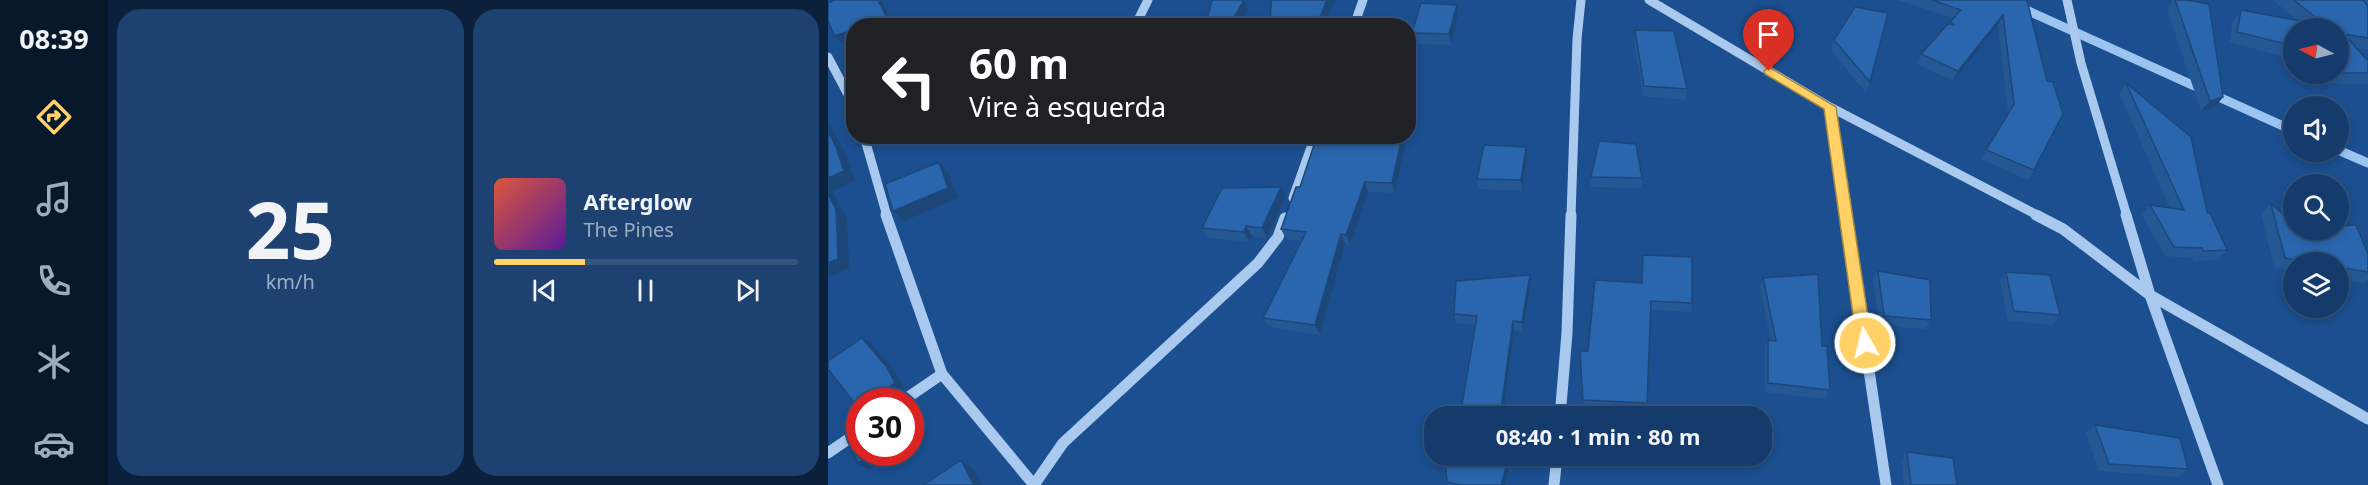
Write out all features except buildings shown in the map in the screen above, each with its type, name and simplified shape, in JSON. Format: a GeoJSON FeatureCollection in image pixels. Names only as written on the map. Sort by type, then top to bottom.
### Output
{"type":"FeatureCollection","features":[{"type":"Feature","properties":{"kind":"street"},"geometry":{"type":"LineString","coordinates":[[1139,18],[1148,0]]}},
{"type":"Feature","properties":{"kind":"street"},"geometry":{"type":"LineString","coordinates":[[1357,18],[1363,0]]}},
{"type":"Feature","properties":{"kind":"street"},"geometry":{"type":"LineString","coordinates":[[1561,406],[1567,333],[1576,39],[1581,0]]}},
{"type":"Feature","properties":{"kind":"street"},"geometry":{"type":"LineString","coordinates":[[1649,0],[1830,107],[2063,229],[2150,295],[2368,419]]}},
{"type":"Feature","properties":{"kind":"street"},"geometry":{"type":"LineString","coordinates":[[2067,0],[2074,21],[2081,63],[2150,295],[2218,485]]}},
{"type":"Feature","properties":{"kind":"street"},"geometry":{"type":"LineString","coordinates":[[828,57],[846,91]]}},
{"type":"Feature","properties":{"kind":"street"},"geometry":{"type":"LineString","coordinates":[[1830,107],[1886,485]]}},
{"type":"Feature","properties":{"kind":"street"},"geometry":{"type":"LineString","coordinates":[[866,144],[878,191],[942,374],[1034,485],[1063,443],[1258,263],[1278,237],[1312,144]]}},
{"type":"Feature","properties":{"kind":"street"},"geometry":{"type":"LineString","coordinates":[[922,388],[942,374]]}},
{"type":"Feature","properties":{"kind":"street"},"geometry":{"type":"LineString","coordinates":[[828,453],[846,440]]}},
{"type":"Feature","properties":{"kind":"street"},"geometry":{"type":"LineString","coordinates":[[1554,485],[1556,466]]}},
{"type":"Feature","properties":{"kind":"waterway"},"geometry":{"type":"LineString","coordinates":[[2004,0],[2283,126]]}},
{"type":"Feature","properties":{"kind":"waterway"},"geometry":{"type":"LineString","coordinates":[[2349,155],[2368,163]]}},
{"type":"Feature","properties":{"kind":"route"},"geometry":{"type":"LineString","coordinates":[[1769,71],[1830,107],[1865,343]]}}]}
